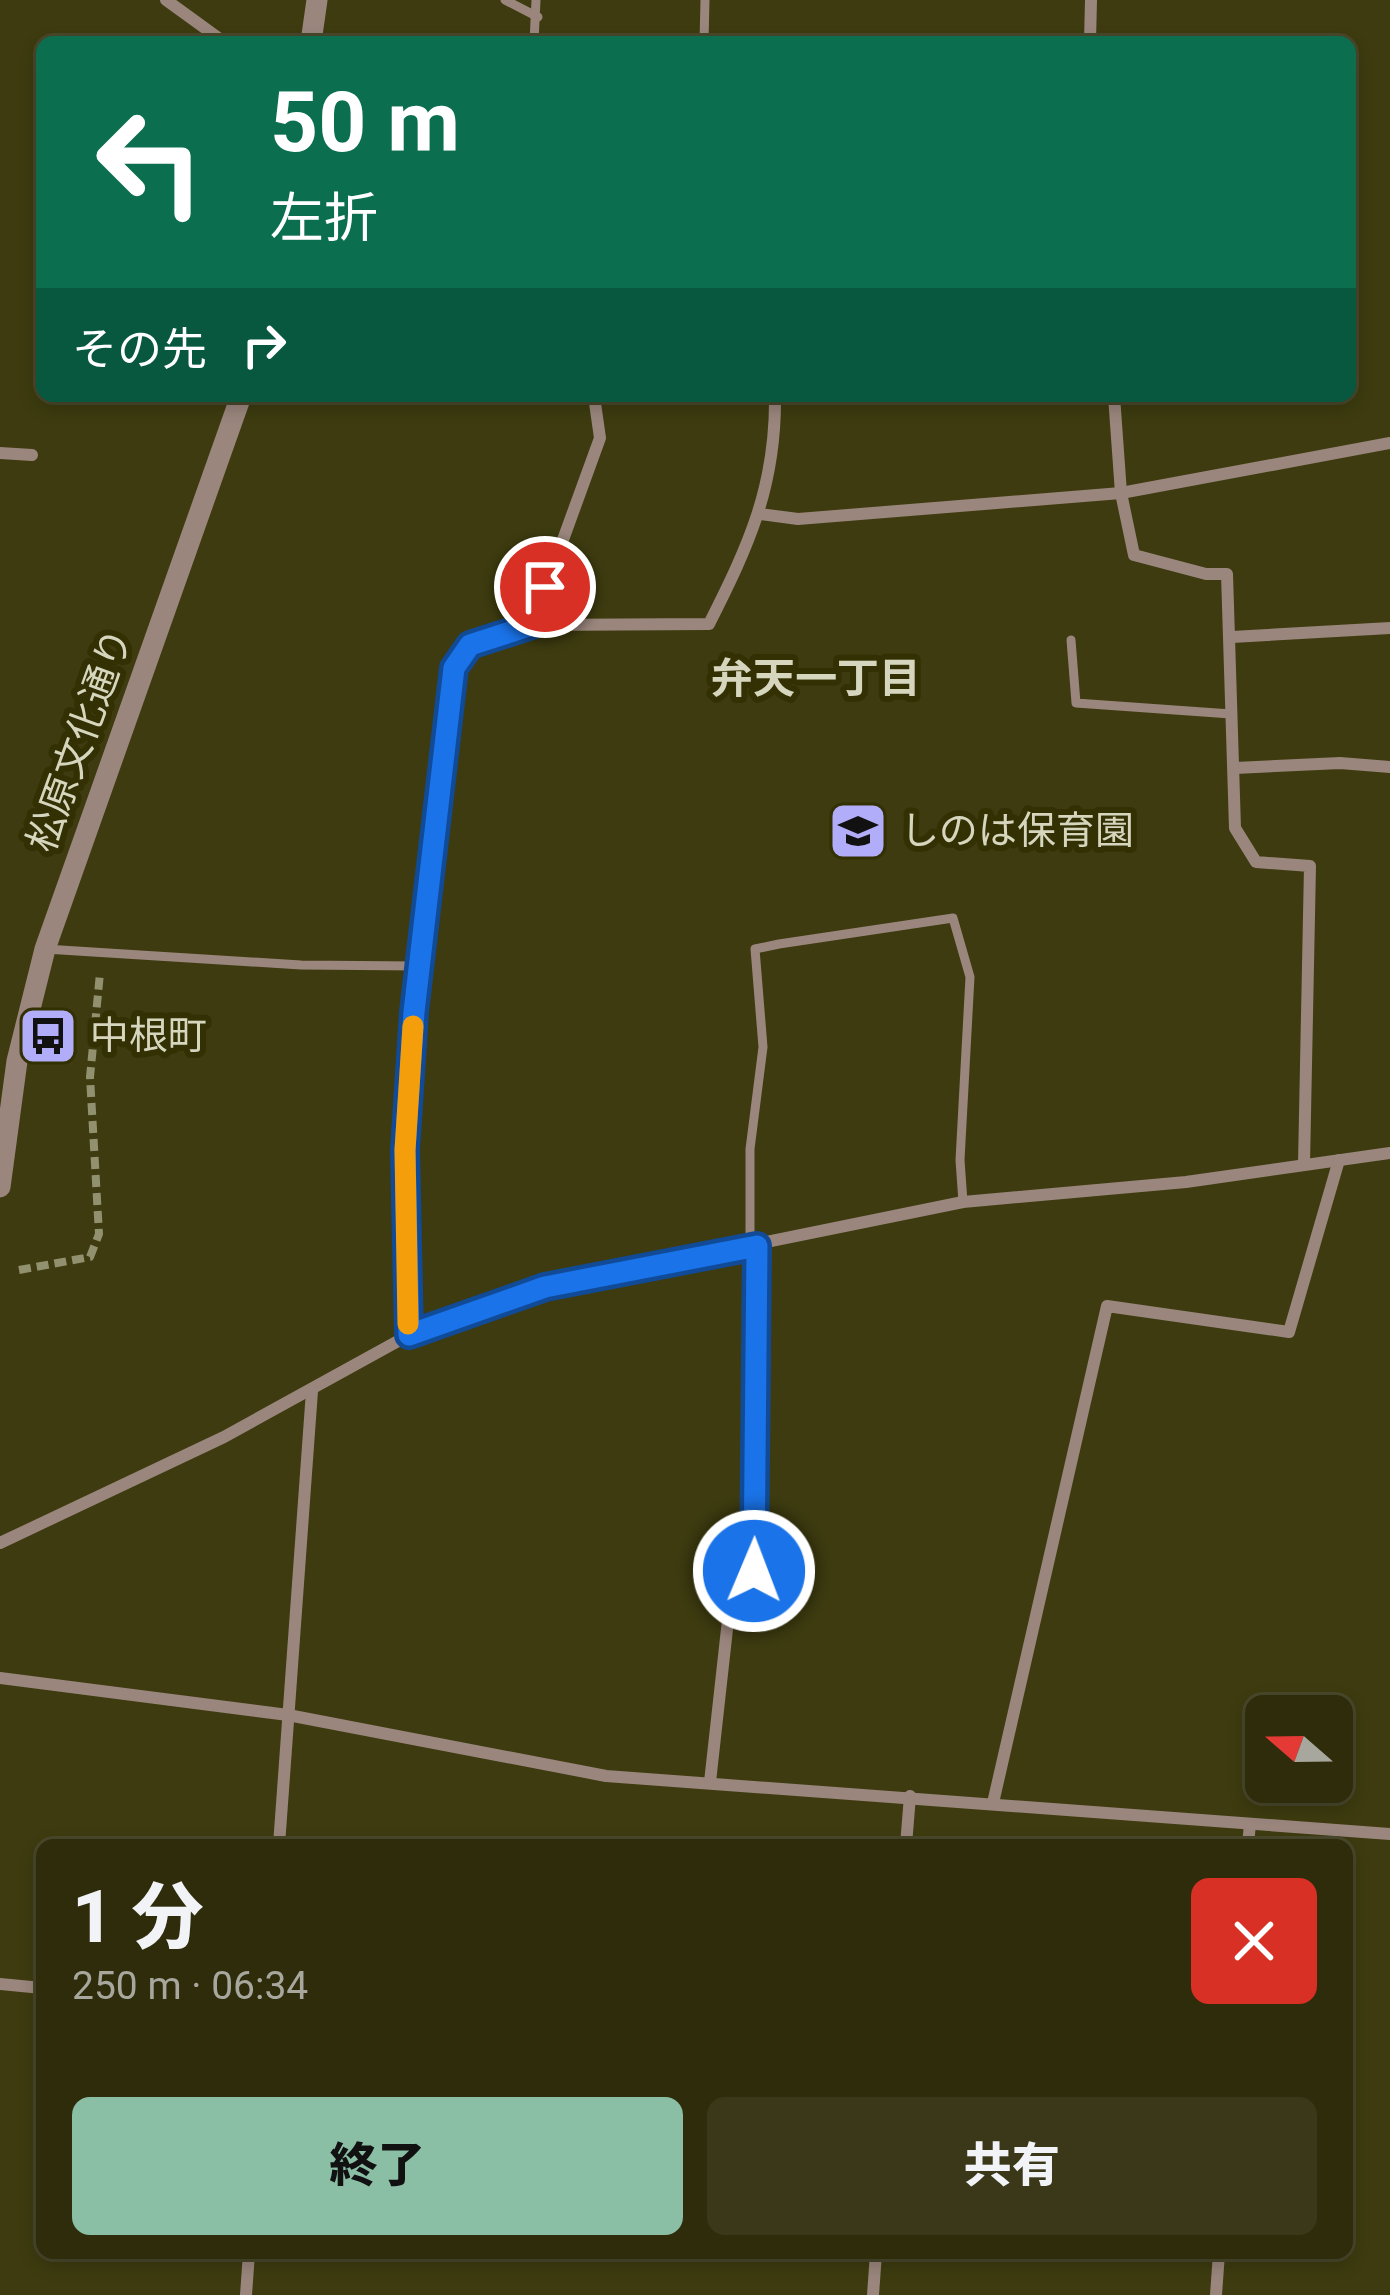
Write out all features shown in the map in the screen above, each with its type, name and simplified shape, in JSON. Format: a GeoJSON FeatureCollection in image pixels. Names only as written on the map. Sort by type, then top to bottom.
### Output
{"type":"FeatureCollection","features":[{"type":"Feature","properties":{"kind":"street"},"geometry":{"type":"LineString","coordinates":[[166,0],[216,36]]}},
{"type":"Feature","properties":{"kind":"street"},"geometry":{"type":"LineString","coordinates":[[312,36],[316,0]]}},
{"type":"Feature","properties":{"kind":"street"},"geometry":{"type":"LineString","coordinates":[[1090,0],[1090,36]]}},
{"type":"Feature","properties":{"kind":"street","name":"松原文化通り"},"geometry":{"type":"LineString","coordinates":[[0,1187],[17,1061],[45,949],[239,402]]}},
{"type":"Feature","properties":{"kind":"street"},"geometry":{"type":"LineString","coordinates":[[532,625],[600,438],[595,402]]}},
{"type":"Feature","properties":{"kind":"street"},"geometry":{"type":"LineString","coordinates":[[409,1335],[405,1150],[417,966],[454,668],[470,645],[532,625],[710,624],[760,514],[775,443],[775,402]]}},
{"type":"Feature","properties":{"kind":"street"},"geometry":{"type":"LineString","coordinates":[[1114,402],[1121,493],[1134,555],[1206,574],[1227,574],[1235,828],[1256,862],[1310,866],[1304,1164]]}},
{"type":"Feature","properties":{"kind":"street"},"geometry":{"type":"LineString","coordinates":[[760,514],[798,519],[1121,493],[1390,443]]}},
{"type":"Feature","properties":{"kind":"street"},"geometry":{"type":"LineString","coordinates":[[0,453],[32,455]]}},
{"type":"Feature","properties":{"kind":"street"},"geometry":{"type":"LineString","coordinates":[[1232,637],[1390,628]]}},
{"type":"Feature","properties":{"kind":"street"},"geometry":{"type":"LineString","coordinates":[[1235,768],[1340,763],[1390,767]]}},
{"type":"Feature","properties":{"kind":"street"},"geometry":{"type":"LineString","coordinates":[[0,1543],[312,1391],[409,1335],[545,1287],[963,1202],[1186,1183],[1390,1154]]}},
{"type":"Feature","properties":{"kind":"street"},"geometry":{"type":"LineString","coordinates":[[993,1803],[1107,1306],[1289,1332],[1339,1160]]}},
{"type":"Feature","properties":{"kind":"street"},"geometry":{"type":"LineString","coordinates":[[710,1782],[731,1584],[754,1571],[753,1246]]}},
{"type":"Feature","properties":{"kind":"street"},"geometry":{"type":"LineString","coordinates":[[278,1839],[312,1391]]}},
{"type":"Feature","properties":{"kind":"street"},"geometry":{"type":"LineString","coordinates":[[0,1678],[288,1715],[606,1776],[1390,1834]]}},
{"type":"Feature","properties":{"kind":"street"},"geometry":{"type":"LineString","coordinates":[[906,1839],[910,1796]]}},
{"type":"Feature","properties":{"kind":"street"},"geometry":{"type":"LineString","coordinates":[[1249,1839],[1250,1823]]}},
{"type":"Feature","properties":{"kind":"street"},"geometry":{"type":"LineString","coordinates":[[0,1984],[36,1987]]}},
{"type":"Feature","properties":{"kind":"street"},"geometry":{"type":"LineString","coordinates":[[246,2295],[249,2259]]}},
{"type":"Feature","properties":{"kind":"street"},"geometry":{"type":"LineString","coordinates":[[873,2295],[876,2259]]}},
{"type":"Feature","properties":{"kind":"street"},"geometry":{"type":"LineString","coordinates":[[1216,2295],[1219,2259]]}},
{"type":"Feature","properties":{"kind":"lane"},"geometry":{"type":"LineString","coordinates":[[505,0],[538,16]]}},
{"type":"Feature","properties":{"kind":"lane"},"geometry":{"type":"LineString","coordinates":[[535,36],[536,0]]}},
{"type":"Feature","properties":{"kind":"lane"},"geometry":{"type":"LineString","coordinates":[[704,36],[705,0]]}},
{"type":"Feature","properties":{"kind":"lane"},"geometry":{"type":"LineString","coordinates":[[1071,640],[1076,703],[1231,714]]}},
{"type":"Feature","properties":{"kind":"lane"},"geometry":{"type":"LineString","coordinates":[[753,1246],[751,1149],[763,1047],[755,949],[953,918],[970,977],[960,1160],[963,1202]]}},
{"type":"Feature","properties":{"kind":"lane"},"geometry":{"type":"LineString","coordinates":[[45,949],[301,965],[417,966]]}},
{"type":"Feature","properties":{"kind":"path"},"geometry":{"type":"LineString","coordinates":[[19,1270],[89,1257],[99,1234],[90,1077],[102,953]]}},
{"type":"Feature","properties":{"kind":"slow traffic"},"geometry":{"type":"LineString","coordinates":[[408,1324],[405,1150],[413,1026]]}},
{"type":"Feature","properties":{"kind":"place","name":"しのは保育園"},"geometry":{"type":"Point","coordinates":[858,831]}},
{"type":"Feature","properties":{"kind":"place","name":"中根町"},"geometry":{"type":"Point","coordinates":[48,1036]}},
{"type":"Feature","properties":{"kind":"district","name":"弁天一丁目"},"geometry":{"type":"Point","coordinates":[816,678]}},
{"type":"Feature","properties":{"kind":"route"},"geometry":{"type":"LineString","coordinates":[[545,587],[532,625],[470,645],[454,668],[417,966],[405,1150],[409,1335],[545,1287],[757,1246],[754,1571]]}}]}
